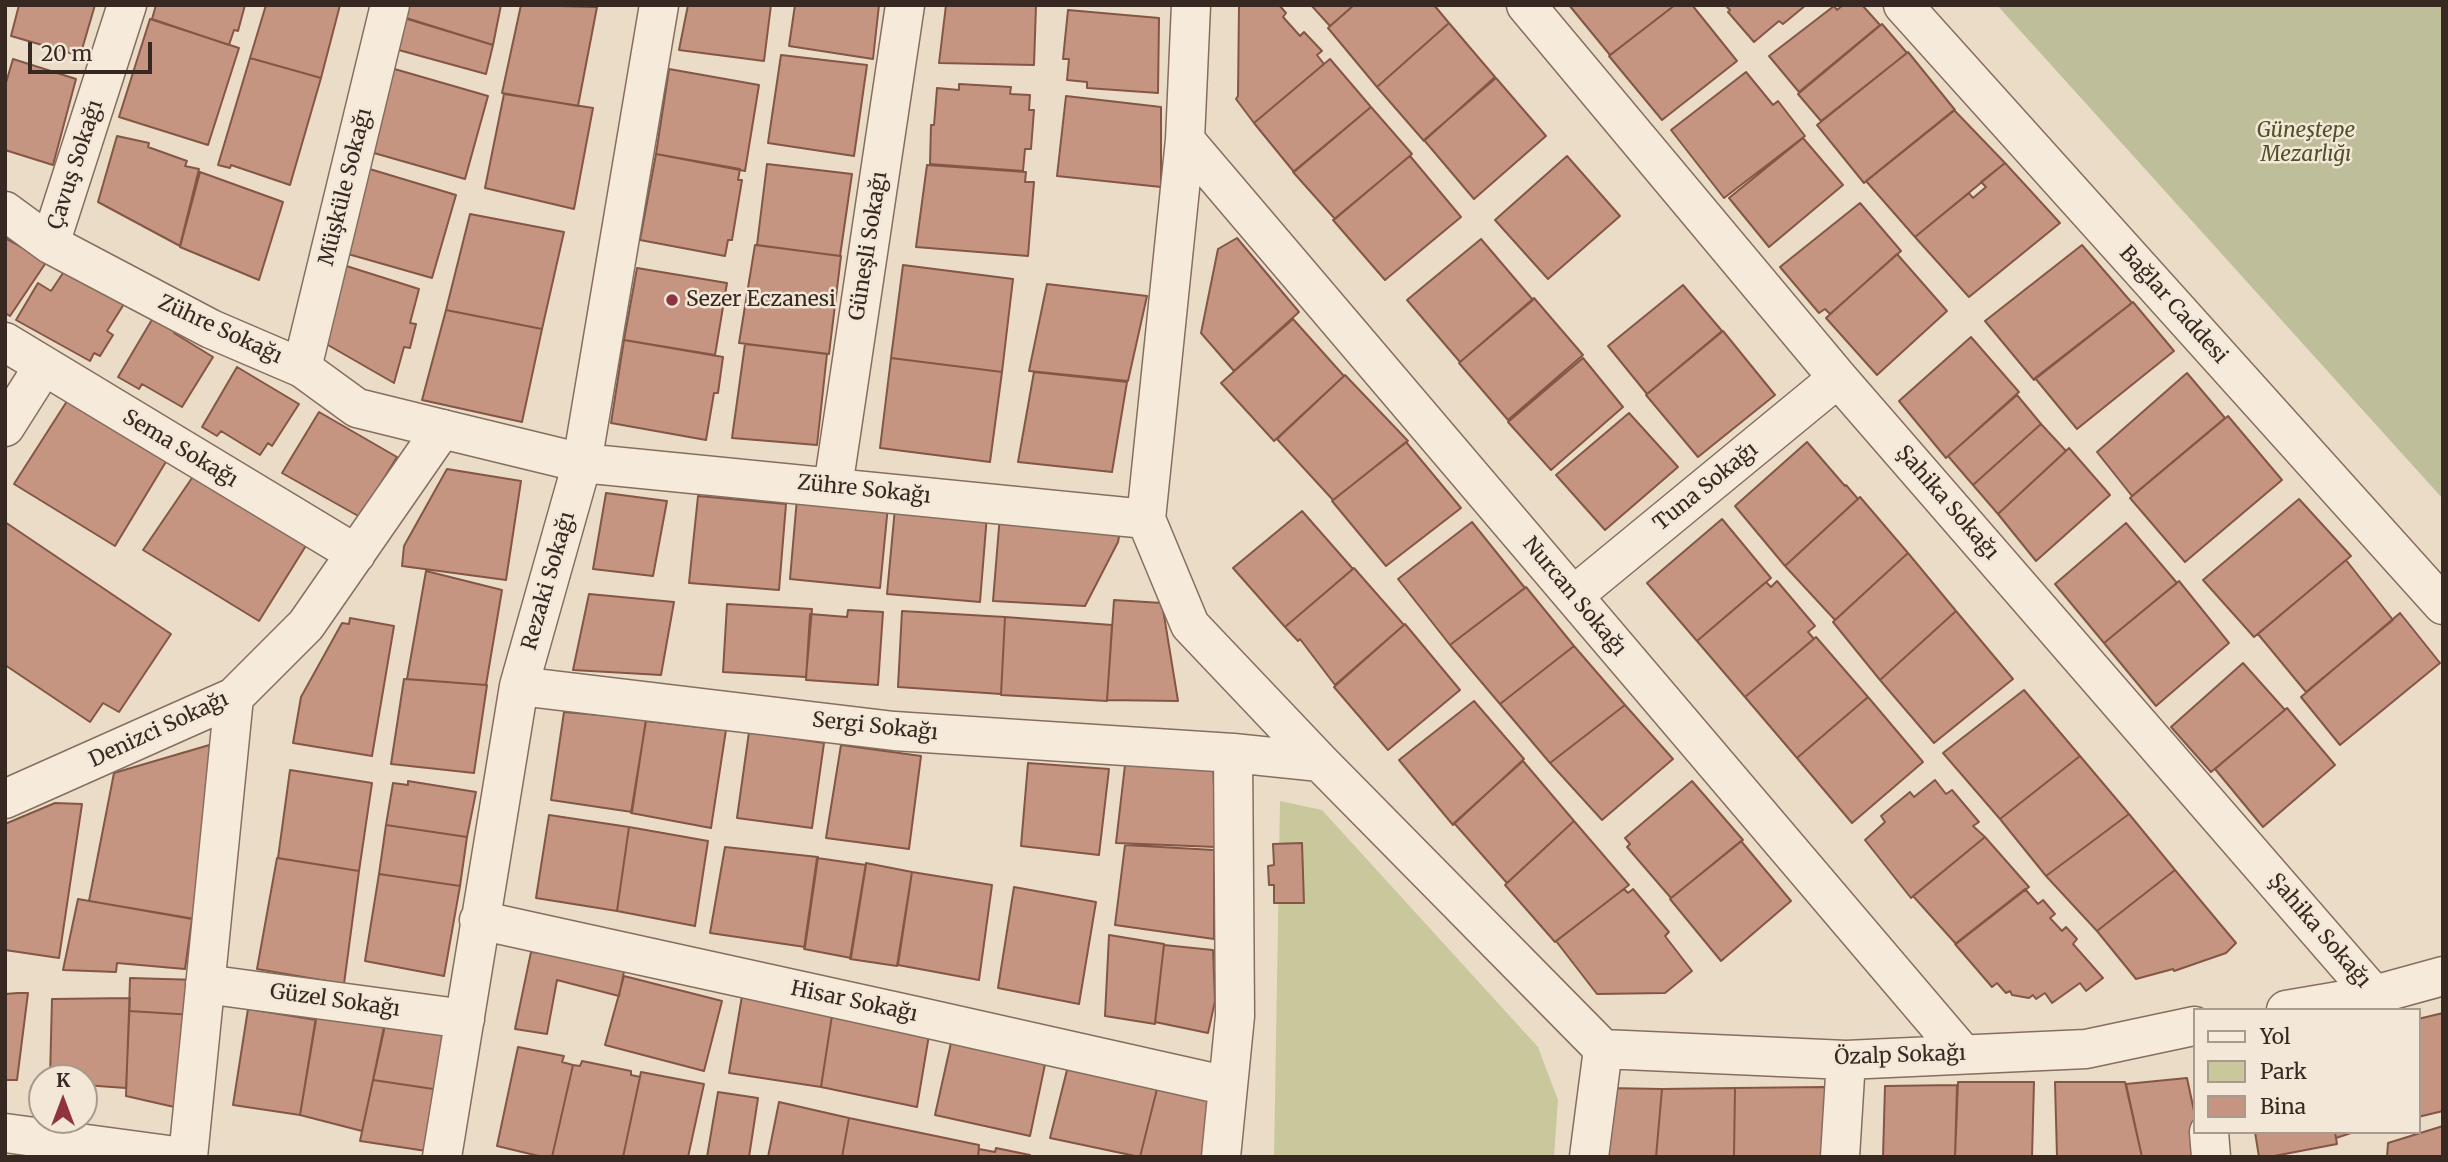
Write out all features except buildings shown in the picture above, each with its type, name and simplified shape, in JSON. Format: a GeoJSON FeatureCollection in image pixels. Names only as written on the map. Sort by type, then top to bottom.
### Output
{"type":"FeatureCollection","features":[{"type":"Feature","properties":{"kind":"street","name":"Çavuş Sokağı"},"geometry":{"type":"LineString","coordinates":[[50,244],[127,5]]}},
{"type":"Feature","properties":{"kind":"street","name":"Müşküle Sokağı"},"geometry":{"type":"LineString","coordinates":[[302,368],[390,5]]}},
{"type":"Feature","properties":{"kind":"street","name":"Rezaki Sokağı"},"geometry":{"type":"LineString","coordinates":[[442,1157],[519,686],[582,463],[659,5]]}},
{"type":"Feature","properties":{"kind":"street","name":"Güneşli Sokağı"},"geometry":{"type":"LineString","coordinates":[[832,487],[905,5]]}},
{"type":"Feature","properties":{"kind":"street"},"geometry":{"type":"LineString","coordinates":[[1191,5],[1185,140],[1146,519],[1191,625],[1320,762],[1603,1049],[1589,1157]]}},
{"type":"Feature","properties":{"kind":"street","name":"Şahika Sokağı"},"geometry":{"type":"LineString","coordinates":[[1526,5],[1838,378],[2374,995]]}},
{"type":"Feature","properties":{"kind":"street","name":"Bağlar Caddesi"},"geometry":{"type":"LineString","coordinates":[[1903,5],[2443,605]]}},
{"type":"Feature","properties":{"kind":"street","name":"Nurcan Sokağı"},"geometry":{"type":"LineString","coordinates":[[1185,140],[1963,1054]]}},
{"type":"Feature","properties":{"kind":"street","name":"Zühre Sokağı"},"geometry":{"type":"LineString","coordinates":[[5,211],[50,244],[211,329],[302,368],[357,408],[582,463],[1146,519]]}},
{"type":"Feature","properties":{"kind":"street","name":"Sema Sokağı"},"geometry":{"type":"LineString","coordinates":[[5,342],[356,554]]}},
{"type":"Feature","properties":{"kind":"street"},"geometry":{"type":"LineString","coordinates":[[5,427],[43,366]]}},
{"type":"Feature","properties":{"kind":"street","name":"Tuna Sokağı"},"geometry":{"type":"LineString","coordinates":[[1573,596],[1838,378]]}},
{"type":"Feature","properties":{"kind":"street","name":"Denizci Sokağı"},"geometry":{"type":"LineString","coordinates":[[5,799],[234,697],[306,625],[442,429]]}},
{"type":"Feature","properties":{"kind":"street","name":"Sergi Sokağı"},"geometry":{"type":"LineString","coordinates":[[519,686],[894,731],[1233,753],[1320,762]]}},
{"type":"Feature","properties":{"kind":"street"},"geometry":{"type":"LineString","coordinates":[[5,1133],[186,1157],[234,697]]}},
{"type":"Feature","properties":{"kind":"street"},"geometry":{"type":"LineString","coordinates":[[1221,1157],[1235,1016],[1233,753]]}},
{"type":"Feature","properties":{"kind":"street","name":"Hisar Sokağı"},"geometry":{"type":"LineString","coordinates":[[479,920],[1228,1086]]}},
{"type":"Feature","properties":{"kind":"street"},"geometry":{"type":"LineString","coordinates":[[2298,1008],[2374,995],[2443,975]]}},
{"type":"Feature","properties":{"kind":"street","name":"Güzel Sokağı"},"geometry":{"type":"LineString","coordinates":[[205,984],[465,1019]]}},
{"type":"Feature","properties":{"kind":"street","name":"Özalp Sokağı"},"geometry":{"type":"LineString","coordinates":[[1603,1049],[1846,1060],[2086,1049],[2192,1026]]}},
{"type":"Feature","properties":{"kind":"street"},"geometry":{"type":"LineString","coordinates":[[1840,1157],[1846,1060]]}},
{"type":"Feature","properties":{"kind":"street"},"geometry":{"type":"LineString","coordinates":[[2209,1134],[2211,1157]]}},
{"type":"Feature","properties":{"kind":"green space","name":"Güneştepe Mezarlığı"},"geometry":{"type":"Polygon","coordinates":[[[1997,5],[2443,5],[2443,499],[1997,5]]]}},
{"type":"Feature","properties":{"kind":"green space"},"geometry":{"type":"Polygon","coordinates":[[[1280,801],[1322,810],[1538,1047],[1558,1100],[1554,1157],[1274,1157],[1280,801]]]}},
{"type":"Feature","properties":{"kind":"place","name":"Sezer Eczanesi"},"geometry":{"type":"Point","coordinates":[672,300]}}]}
